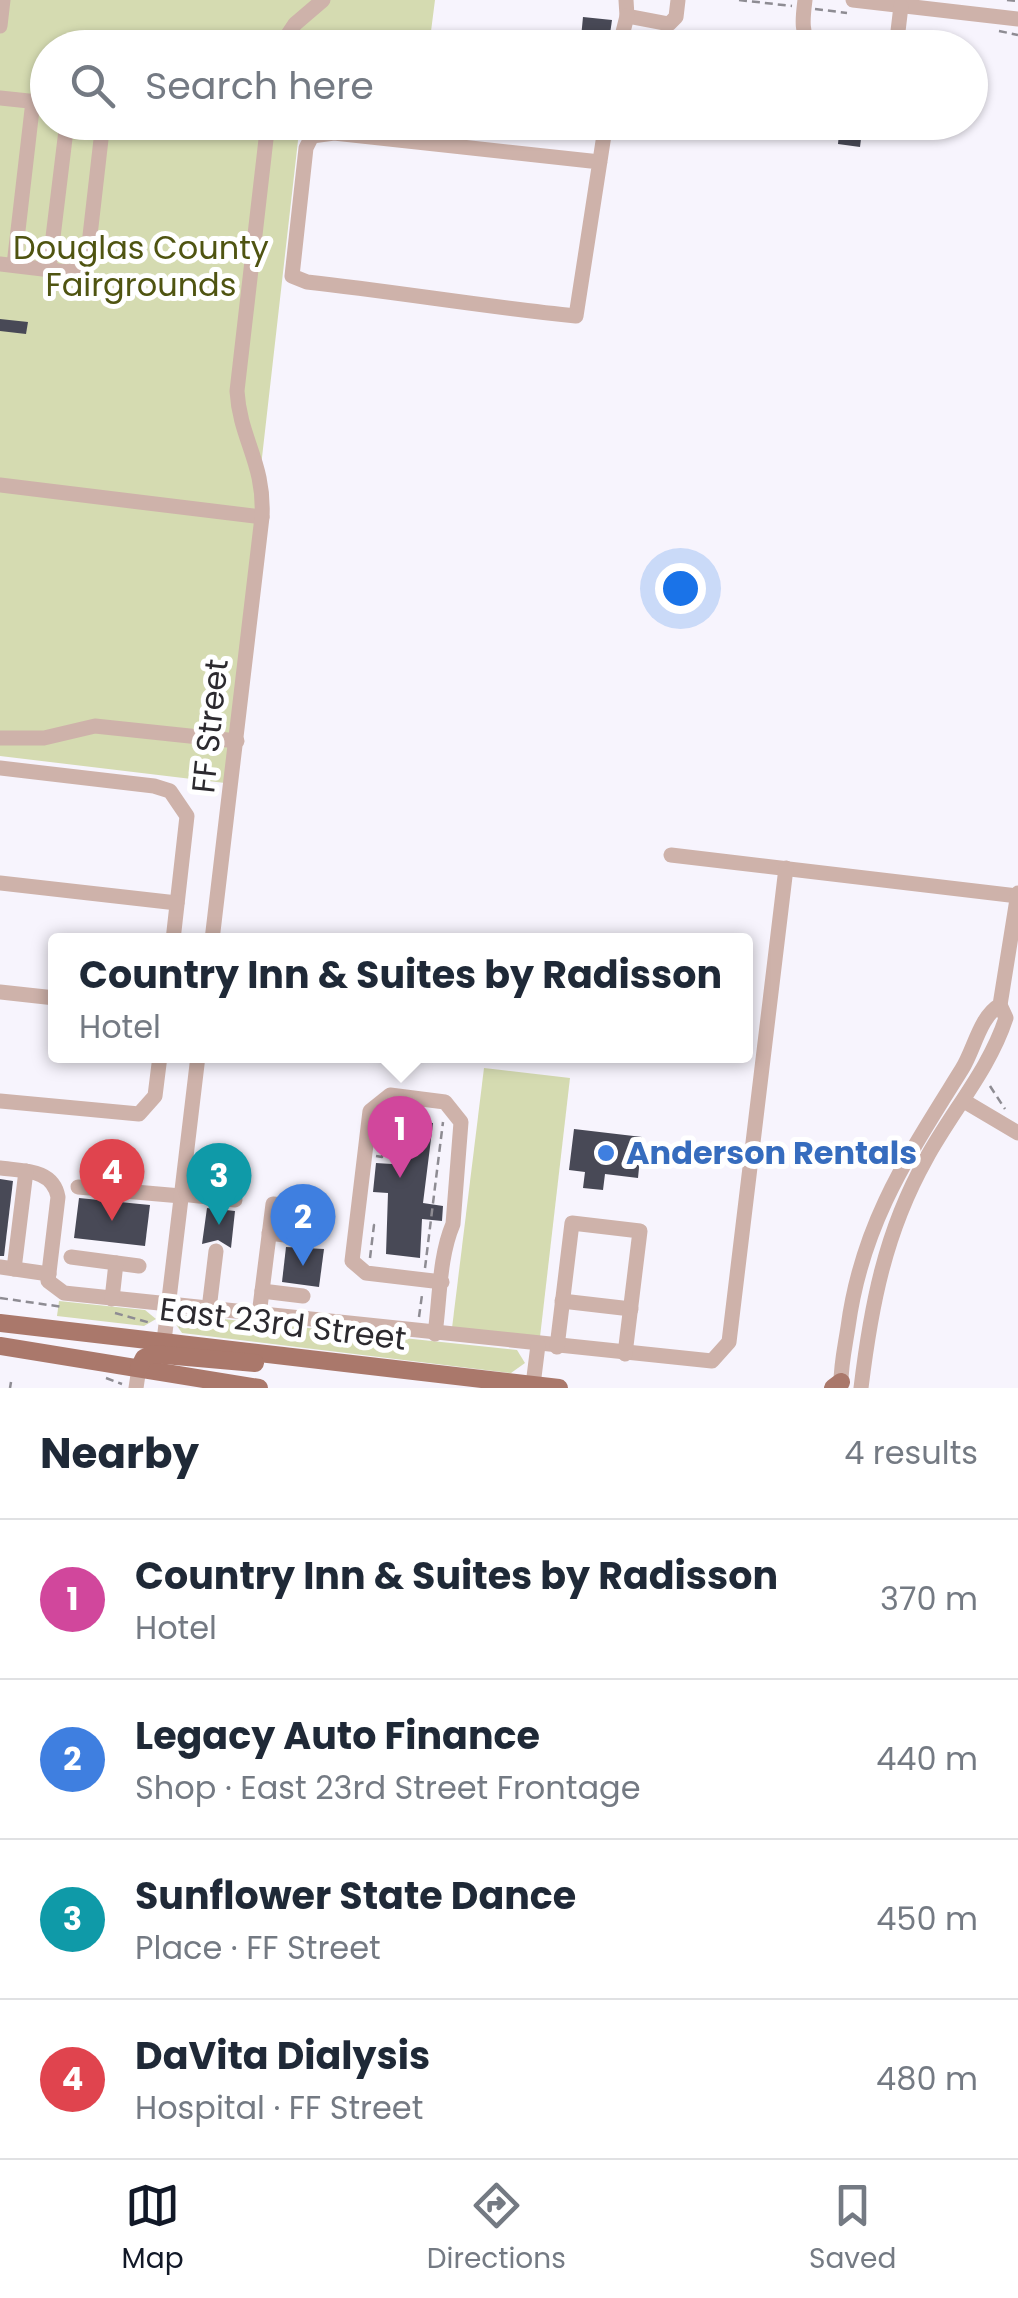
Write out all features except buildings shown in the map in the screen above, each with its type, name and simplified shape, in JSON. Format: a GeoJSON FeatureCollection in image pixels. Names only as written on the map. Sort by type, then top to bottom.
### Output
{"type":"FeatureCollection","features":[{"type":"Feature","properties":{"kind":"main road","name":"East 23rd Street"},"geometry":{"type":"LineString","coordinates":[[0,1322],[559,1388]]}},
{"type":"Feature","properties":{"kind":"main road","name":"East 23rd Street"},"geometry":{"type":"LineString","coordinates":[[0,1346],[260,1388]]}},
{"type":"Feature","properties":{"kind":"main road"},"geometry":{"type":"LineString","coordinates":[[140,1368],[144,1358],[153,1354],[310,1368],[344,1362]]}},
{"type":"Feature","properties":{"kind":"street"},"geometry":{"type":"LineString","coordinates":[[0,26],[3,0]]}},
{"type":"Feature","properties":{"kind":"street"},"geometry":{"type":"LineString","coordinates":[[290,30],[323,0]]}},
{"type":"Feature","properties":{"kind":"street"},"geometry":{"type":"LineString","coordinates":[[627,8],[669,24],[676,17],[678,0]]}},
{"type":"Feature","properties":{"kind":"street"},"geometry":{"type":"LineString","coordinates":[[804,0],[804,30]]}},
{"type":"Feature","properties":{"kind":"street"},"geometry":{"type":"LineString","coordinates":[[853,0],[901,6],[973,7],[1018,20]]}},
{"type":"Feature","properties":{"kind":"street"},"geometry":{"type":"LineString","coordinates":[[898,30],[901,6]]}},
{"type":"Feature","properties":{"kind":"street"},"geometry":{"type":"LineString","coordinates":[[0,98],[30,101]]}},
{"type":"Feature","properties":{"kind":"street"},"geometry":{"type":"LineString","coordinates":[[32,140],[7,265],[75,271],[85,261],[101,140]]}},
{"type":"Feature","properties":{"kind":"street"},"geometry":{"type":"LineString","coordinates":[[49,270],[65,140]]}},
{"type":"Feature","properties":{"kind":"street","name":"FF Street"},"geometry":{"type":"LineString","coordinates":[[213,933],[262,516],[262,475],[243,428],[237,391],[266,140]]}},
{"type":"Feature","properties":{"kind":"street"},"geometry":{"type":"LineString","coordinates":[[307,140],[292,276],[308,282],[439,296],[464,304],[576,316],[603,140]]}},
{"type":"Feature","properties":{"kind":"street"},"geometry":{"type":"LineString","coordinates":[[398,140],[600,162]]}},
{"type":"Feature","properties":{"kind":"street"},"geometry":{"type":"LineString","coordinates":[[0,485],[262,516]]}},
{"type":"Feature","properties":{"kind":"street"},"geometry":{"type":"LineString","coordinates":[[0,738],[44,738],[96,726],[236,740]]}},
{"type":"Feature","properties":{"kind":"street"},"geometry":{"type":"LineString","coordinates":[[0,768],[170,791],[187,816],[173,933]]}},
{"type":"Feature","properties":{"kind":"street"},"geometry":{"type":"LineString","coordinates":[[671,855],[1018,895],[1000,1005],[1006,1018],[964,1100],[918,1173],[889,1239],[873,1301],[860,1388]]}},
{"type":"Feature","properties":{"kind":"street"},"geometry":{"type":"LineString","coordinates":[[0,1168],[26,1171],[51,1180],[58,1191],[48,1274],[50,1286],[64,1294],[702,1362],[719,1356],[729,1342],[786,868]]}},
{"type":"Feature","properties":{"kind":"street"},"geometry":{"type":"LineString","coordinates":[[0,882],[177,903]]}},
{"type":"Feature","properties":{"kind":"street"},"geometry":{"type":"LineString","coordinates":[[0,992],[48,997]]}},
{"type":"Feature","properties":{"kind":"street"},"geometry":{"type":"LineString","coordinates":[[838,1386],[852,1296],[868,1235],[917,1136],[962,1069],[989,1011],[1000,1005]]}},
{"type":"Feature","properties":{"kind":"street"},"geometry":{"type":"LineString","coordinates":[[0,1101],[139,1114],[155,1096],[159,1063]]}},
{"type":"Feature","properties":{"kind":"street"},"geometry":{"type":"LineString","coordinates":[[164,1341],[197,1063]]}},
{"type":"Feature","properties":{"kind":"street"},"geometry":{"type":"LineString","coordinates":[[435,1334],[455,1207],[459,1115],[446,1102],[390,1096],[370,1111],[352,1260],[366,1272],[424,1273],[442,1282]]}},
{"type":"Feature","properties":{"kind":"street"},"geometry":{"type":"LineString","coordinates":[[964,1100],[1018,1132]]}},
{"type":"Feature","properties":{"kind":"street"},"geometry":{"type":"LineString","coordinates":[[26,1171],[7,1268],[48,1274]]}},
{"type":"Feature","properties":{"kind":"street"},"geometry":{"type":"LineString","coordinates":[[78,1187],[235,1200]]}},
{"type":"Feature","properties":{"kind":"street"},"geometry":{"type":"LineString","coordinates":[[259,1315],[273,1204],[317,1209]]}},
{"type":"Feature","properties":{"kind":"street"},"geometry":{"type":"LineString","coordinates":[[557,1347],[572,1223],[640,1231],[625,1354]]}},
{"type":"Feature","properties":{"kind":"street"},"geometry":{"type":"LineString","coordinates":[[270,1233],[308,1238]]}},
{"type":"Feature","properties":{"kind":"street"},"geometry":{"type":"LineString","coordinates":[[209,1309],[216,1251]]}},
{"type":"Feature","properties":{"kind":"street"},"geometry":{"type":"LineString","coordinates":[[71,1257],[139,1266]]}},
{"type":"Feature","properties":{"kind":"street"},"geometry":{"type":"LineString","coordinates":[[112,1299],[116,1263]]}},
{"type":"Feature","properties":{"kind":"street"},"geometry":{"type":"LineString","coordinates":[[262,1291],[303,1296]]}},
{"type":"Feature","properties":{"kind":"street"},"geometry":{"type":"LineString","coordinates":[[562,1301],[631,1309]]}},
{"type":"Feature","properties":{"kind":"street"},"geometry":{"type":"LineString","coordinates":[[533,1384],[538,1345]]}},
{"type":"Feature","properties":{"kind":"street"},"geometry":{"type":"LineString","coordinates":[[136,1388],[140,1368]]}},
{"type":"Feature","properties":{"kind":"path"},"geometry":{"type":"LineString","coordinates":[[1006,0],[1018,1]]}},
{"type":"Feature","properties":{"kind":"path"},"geometry":{"type":"LineString","coordinates":[[990,1086],[1012,1116]]}},
{"type":"Feature","properties":{"kind":"path"},"geometry":{"type":"LineString","coordinates":[[373,1156],[382,1157],[388,1110],[425,1114]]}},
{"type":"Feature","properties":{"kind":"path"},"geometry":{"type":"LineString","coordinates":[[417,1332],[443,1116]]}},
{"type":"Feature","properties":{"kind":"path"},"geometry":{"type":"LineString","coordinates":[[364,1224],[374,1226],[369,1265]]}},
{"type":"Feature","properties":{"kind":"path"},"geometry":{"type":"LineString","coordinates":[[414,1265],[424,1273]]}},
{"type":"Feature","properties":{"kind":"path"},"geometry":{"type":"LineString","coordinates":[[178,1326],[221,1328]]}},
{"type":"Feature","properties":{"kind":"path"},"geometry":{"type":"LineString","coordinates":[[10,1388],[11,1382]]}},
{"type":"Feature","properties":{"kind":"green space","name":"Douglas County Fairgrounds"},"geometry":{"type":"Polygon","coordinates":[[[0,0],[435,0],[431,30],[30,30],[30,140],[298,140],[225,783],[0,756],[0,0]]]}},
{"type":"Feature","properties":{"kind":"green space"},"geometry":{"type":"Polygon","coordinates":[[[484,1068],[570,1078],[540,1337],[452,1328],[484,1068]]]}},
{"type":"Feature","properties":{"kind":"green space"},"geometry":{"type":"Polygon","coordinates":[[[59,1301],[145,1310],[156,1319],[144,1326],[57,1316],[59,1301]]]}},
{"type":"Feature","properties":{"kind":"green space"},"geometry":{"type":"Polygon","coordinates":[[[185,1315],[517,1350],[525,1363],[511,1373],[182,1333],[175,1323],[185,1315]]]}},
{"type":"Feature","properties":{"kind":"place","name":"Anderson Rentals"},"geometry":{"type":"Point","coordinates":[606,1153]}},
{"type":"Feature","properties":{"kind":"place","name":"Country Inn & Suites by Radisson"},"geometry":{"type":"Point","coordinates":[400,1178]}},
{"type":"Feature","properties":{"kind":"place","name":"DaVita Dialysis"},"geometry":{"type":"Point","coordinates":[112,1221]}},
{"type":"Feature","properties":{"kind":"place","name":"Sunflower State Dance"},"geometry":{"type":"Point","coordinates":[219,1225]}},
{"type":"Feature","properties":{"kind":"place","name":"Legacy Auto Finance"},"geometry":{"type":"Point","coordinates":[303,1266]}}]}
